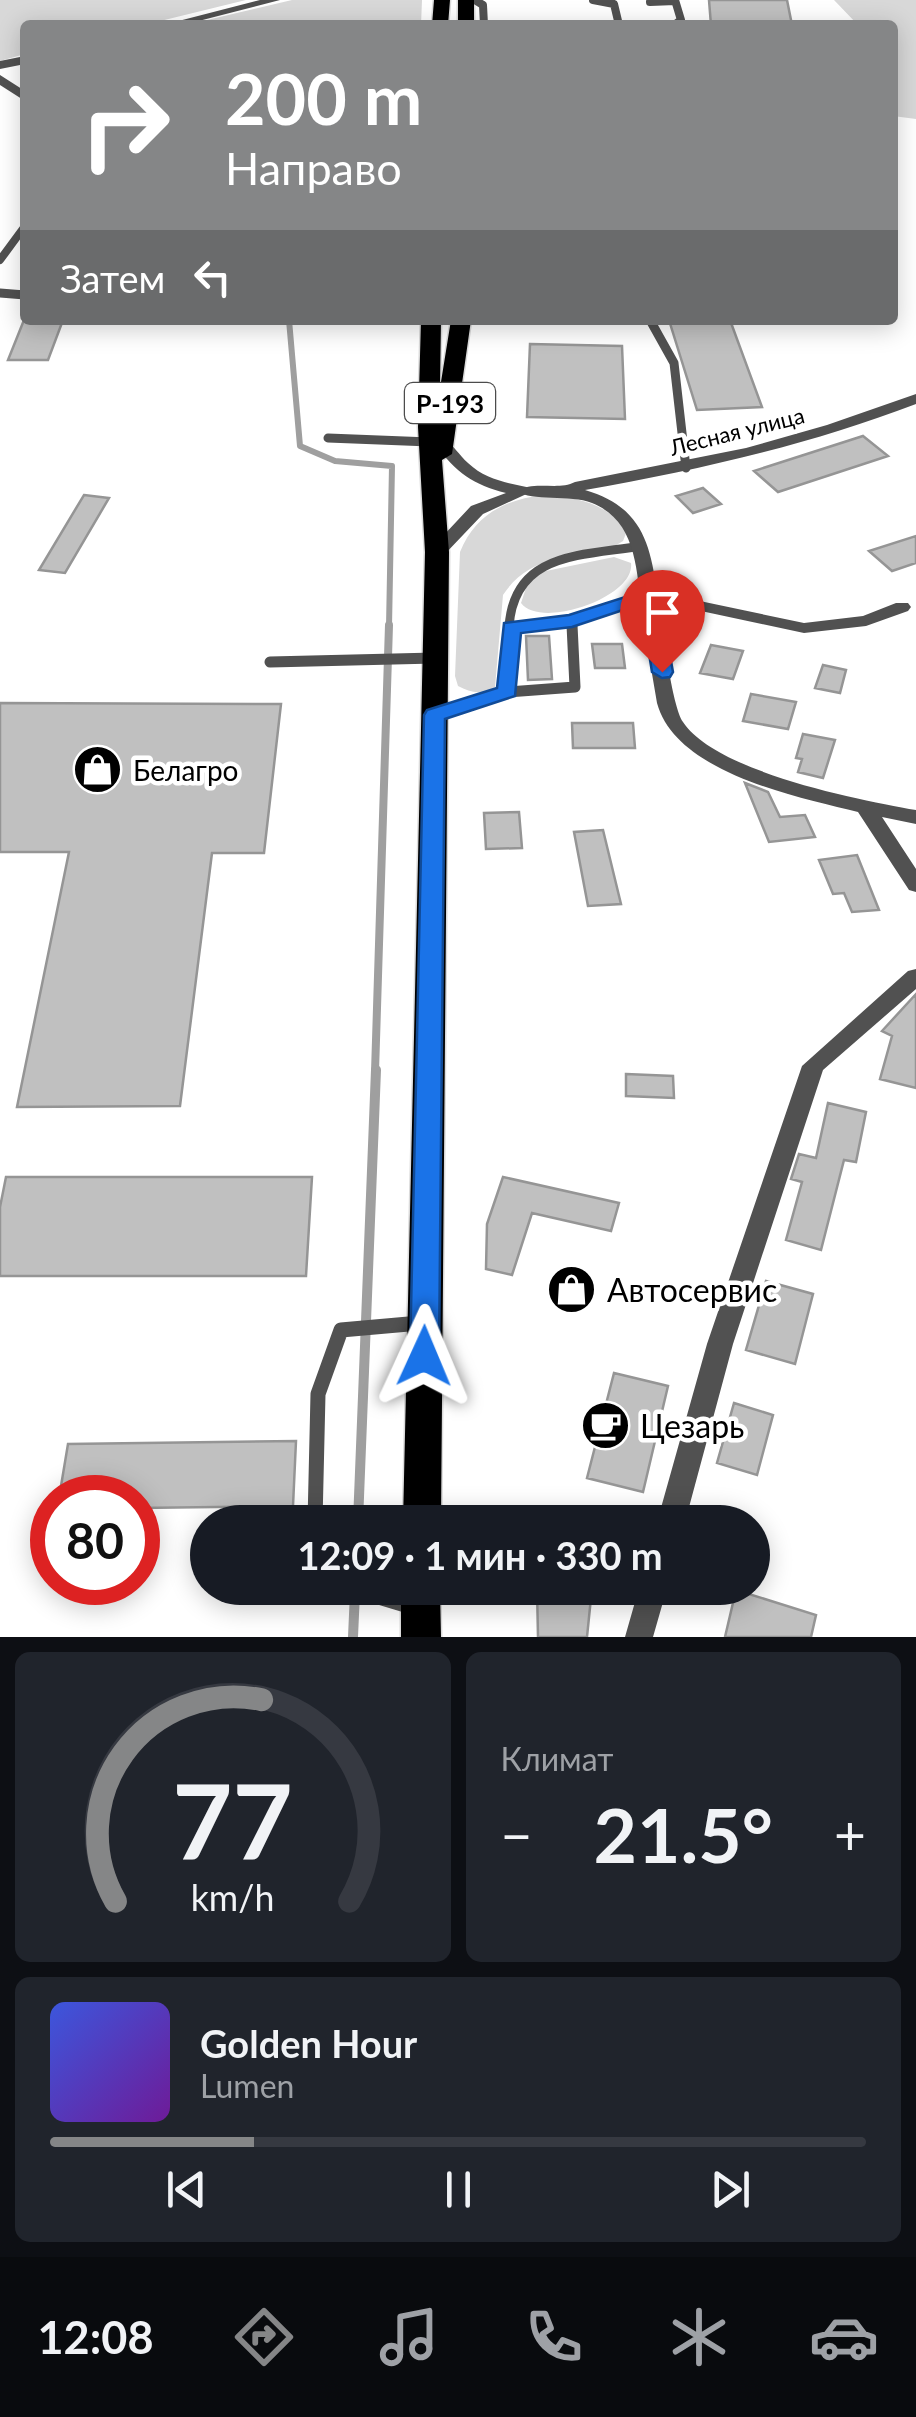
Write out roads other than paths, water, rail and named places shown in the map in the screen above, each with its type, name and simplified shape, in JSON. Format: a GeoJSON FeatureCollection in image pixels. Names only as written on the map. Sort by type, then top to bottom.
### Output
{"type":"FeatureCollection","features":[{"type":"Feature","properties":{"kind":"highway","name":"Р-193"},"geometry":{"type":"LineString","coordinates":[[422,1505],[437,443],[432,325]]}},
{"type":"Feature","properties":{"kind":"highway","name":"Р-193"},"geometry":{"type":"LineString","coordinates":[[437,443],[460,325]]}},
{"type":"Feature","properties":{"kind":"street"},"geometry":{"type":"LineString","coordinates":[[190,20],[274,0]]}},
{"type":"Feature","properties":{"kind":"street","name":"Лесная улица"},"geometry":{"type":"LineString","coordinates":[[564,490],[686,468],[856,424],[916,399]]}},
{"type":"Feature","properties":{"kind":"street"},"geometry":{"type":"LineString","coordinates":[[437,443],[458,466],[500,488],[564,490],[610,503],[624,514],[649,572],[666,709],[682,733],[724,763],[866,809],[916,817]]}},
{"type":"Feature","properties":{"kind":"street"},"geometry":{"type":"LineString","coordinates":[[436,552],[477,510],[526,491]]}},
{"type":"Feature","properties":{"kind":"street"},"geometry":{"type":"LineString","coordinates":[[650,595],[804,628],[866,622],[902,607]]}},
{"type":"Feature","properties":{"kind":"street"},"geometry":{"type":"LineString","coordinates":[[866,809],[916,885]]}},
{"type":"Feature","properties":{"kind":"street"},"geometry":{"type":"LineString","coordinates":[[675,1505],[720,1344],[814,1066],[916,977]]}},
{"type":"Feature","properties":{"kind":"street"},"geometry":{"type":"LineString","coordinates":[[639,1637],[648,1605]]}},
{"type":"Feature","properties":{"kind":"lane"},"geometry":{"type":"LineString","coordinates":[[593,0],[630,3]]}},
{"type":"Feature","properties":{"kind":"lane"},"geometry":{"type":"LineString","coordinates":[[650,2],[675,0]]}},
{"type":"Feature","properties":{"kind":"lane"},"geometry":{"type":"LineString","coordinates":[[614,4],[618,20]]}},
{"type":"Feature","properties":{"kind":"lane"},"geometry":{"type":"LineString","coordinates":[[0,260],[20,233]]}},
{"type":"Feature","properties":{"kind":"lane"},"geometry":{"type":"LineString","coordinates":[[653,325],[674,362],[686,468]]}},
{"type":"Feature","properties":{"kind":"lane"},"geometry":{"type":"LineString","coordinates":[[328,438],[437,443]]}},
{"type":"Feature","properties":{"kind":"lane"},"geometry":{"type":"LineString","coordinates":[[507,692],[512,597],[521,581],[534,570],[641,546]]}},
{"type":"Feature","properties":{"kind":"lane"},"geometry":{"type":"LineString","coordinates":[[511,628],[572,621],[650,595]]}},
{"type":"Feature","properties":{"kind":"lane"},"geometry":{"type":"LineString","coordinates":[[434,715],[507,692],[575,687],[572,621]]}},
{"type":"Feature","properties":{"kind":"lane"},"geometry":{"type":"LineString","coordinates":[[270,662],[435,658]]}},
{"type":"Feature","properties":{"kind":"lane"},"geometry":{"type":"LineString","coordinates":[[315,1505],[318,1394],[341,1330],[424,1322]]}},
{"type":"Feature","properties":{"kind":"waterway"},"geometry":{"type":"LineString","coordinates":[[289,325],[300,446],[335,461],[392,466],[389,627]]}},
{"type":"Feature","properties":{"kind":"waterway"},"geometry":{"type":"LineString","coordinates":[[375,1072],[389,625]]}},
{"type":"Feature","properties":{"kind":"waterway"},"geometry":{"type":"LineString","coordinates":[[359,1505],[376,1070]]}},
{"type":"Feature","properties":{"kind":"waterway"},"geometry":{"type":"LineString","coordinates":[[353,1637],[354,1605]]}},
{"type":"Feature","properties":{"kind":"place","name":"Белагро"},"geometry":{"type":"Point","coordinates":[98,770]}},
{"type":"Feature","properties":{"kind":"place","name":"Автосервис"},"geometry":{"type":"Point","coordinates":[572,1289]}},
{"type":"Feature","properties":{"kind":"place","name":"Цезарь"},"geometry":{"type":"Point","coordinates":[605,1425]}}]}
